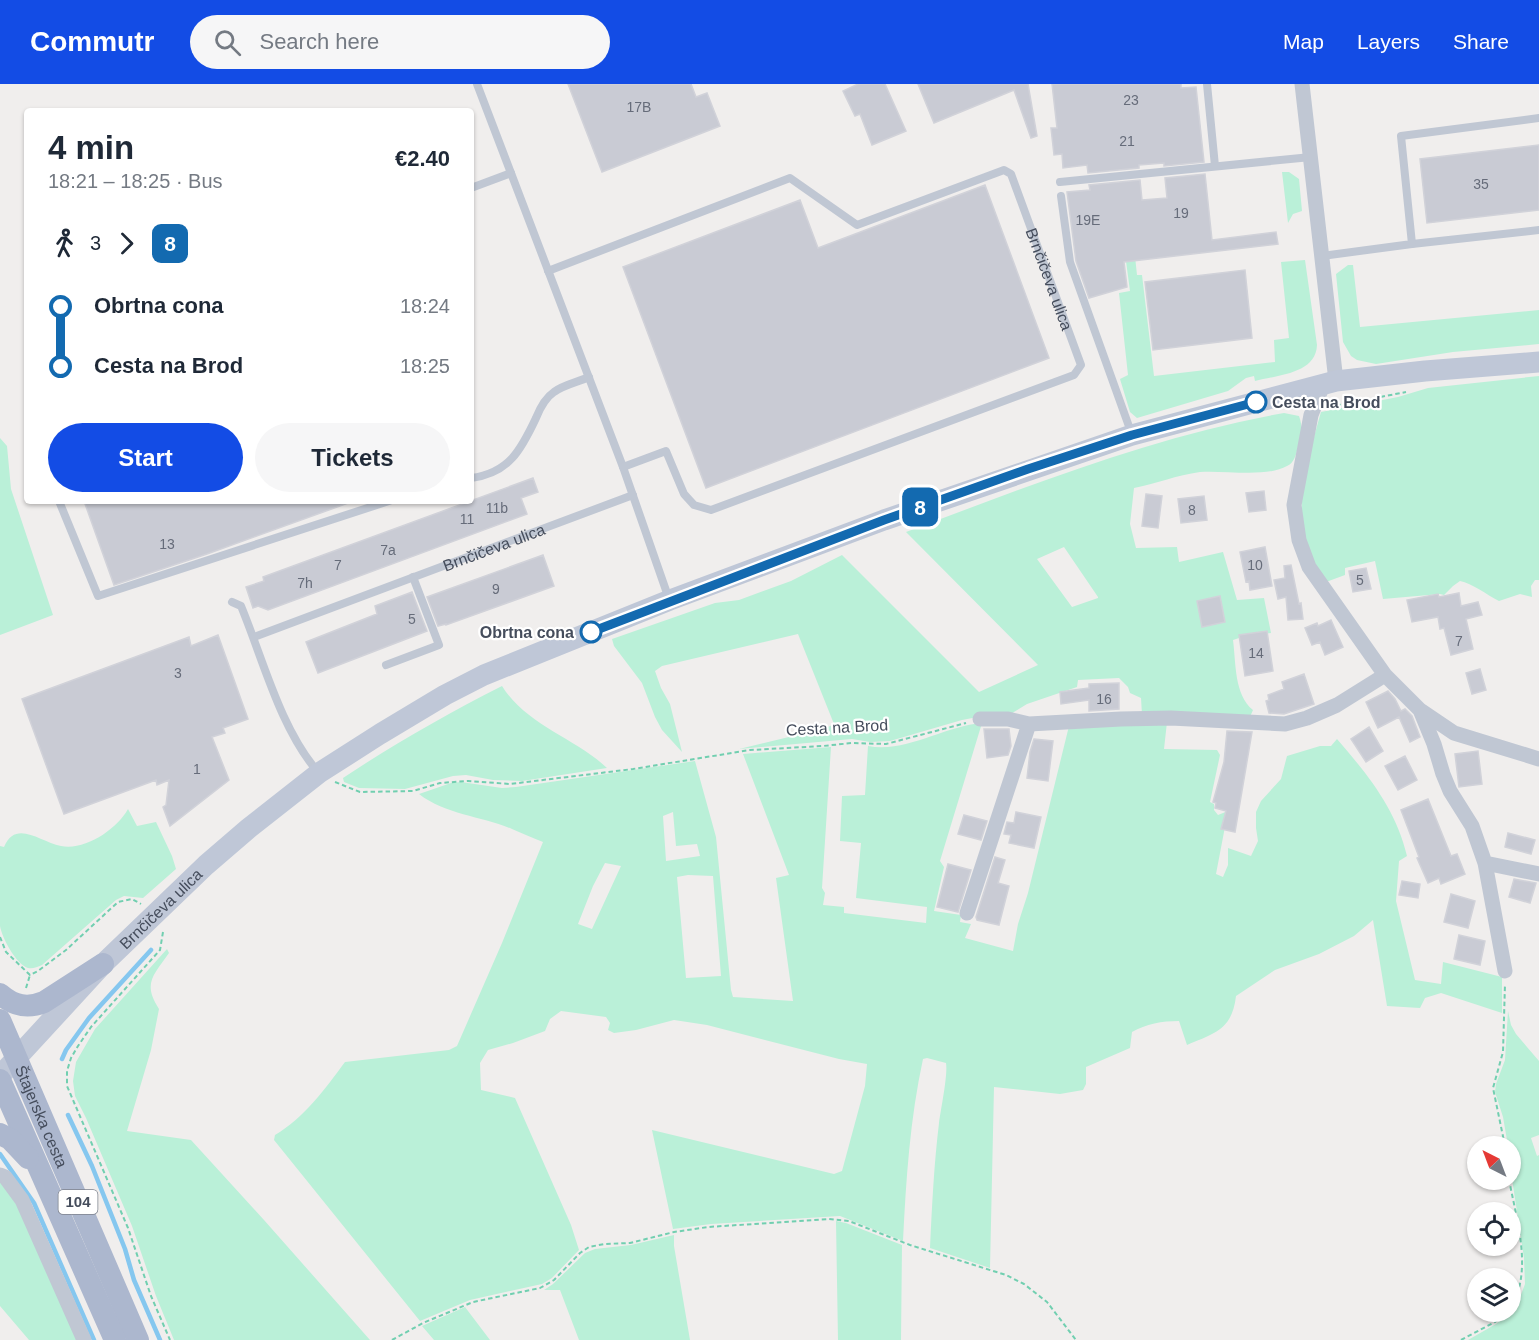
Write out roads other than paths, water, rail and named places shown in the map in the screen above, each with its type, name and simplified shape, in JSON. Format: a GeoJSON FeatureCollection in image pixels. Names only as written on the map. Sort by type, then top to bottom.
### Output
{"type":"FeatureCollection","features":[{"type":"Feature","properties":{"kind":"main road"},"geometry":{"type":"LineString","coordinates":[[0,994],[18,1005],[35,1005],[44,1002],[103,964]]}},
{"type":"Feature","properties":{"kind":"main road","name":"Štajerska cesta"},"geometry":{"type":"LineString","coordinates":[[0,1020],[138,1340]]}},
{"type":"Feature","properties":{"kind":"main road","name":"Štajerska cesta"},"geometry":{"type":"LineString","coordinates":[[0,1078],[115,1340]]}},
{"type":"Feature","properties":{"kind":"main road"},"geometry":{"type":"LineString","coordinates":[[0,1134],[10,1139],[38,1168]]}},
{"type":"Feature","properties":{"kind":"street"},"geometry":{"type":"LineString","coordinates":[[1302,84],[1322,256],[1330,383],[1311,415],[1294,505],[1299,540],[1310,567],[1385,675],[1420,710],[1454,733],[1539,759]]}},
{"type":"Feature","properties":{"kind":"street","name":"Brnčičeva ulica"},"geometry":{"type":"LineString","coordinates":[[16,1058],[103,964],[155,921],[206,865],[319,773],[389,728],[484,675],[670,600],[884,520],[1132,435],[1330,383],[1425,371],[1539,362]]}},
{"type":"Feature","properties":{"kind":"street"},"geometry":{"type":"LineString","coordinates":[[980,719],[1008,719],[1029,724],[1171,718],[1285,724],[1307,718],[1337,705],[1385,675]]}},
{"type":"Feature","properties":{"kind":"street"},"geometry":{"type":"LineString","coordinates":[[1420,710],[1450,791],[1472,826],[1485,863],[1505,971]]}},
{"type":"Feature","properties":{"kind":"street"},"geometry":{"type":"LineString","coordinates":[[967,913],[1029,724]]}},
{"type":"Feature","properties":{"kind":"street"},"geometry":{"type":"LineString","coordinates":[[1485,863],[1539,874]]}},
{"type":"Feature","properties":{"kind":"street","name":"Štajerska cesta"},"geometry":{"type":"LineString","coordinates":[[0,1078],[16,1058]]}},
{"type":"Feature","properties":{"kind":"street"},"geometry":{"type":"LineString","coordinates":[[0,1175],[22,1200],[84,1340]]}},
{"type":"Feature","properties":{"kind":"lane"},"geometry":{"type":"LineString","coordinates":[[477,84],[623,467],[670,600]]}},
{"type":"Feature","properties":{"kind":"lane"},"geometry":{"type":"LineString","coordinates":[[1207,84],[1215,166]]}},
{"type":"Feature","properties":{"kind":"lane"},"geometry":{"type":"LineString","coordinates":[[1412,244],[1401,136],[1539,118]]}},
{"type":"Feature","properties":{"kind":"lane"},"geometry":{"type":"LineString","coordinates":[[1060,182],[1311,157]]}},
{"type":"Feature","properties":{"kind":"lane","name":"Brnčičeva ulica"},"geometry":{"type":"LineString","coordinates":[[548,271],[790,178],[857,225],[1004,170],[1011,174],[1082,365],[1074,375],[711,510],[694,505],[684,494],[666,451],[623,467]]}},
{"type":"Feature","properties":{"kind":"lane"},"geometry":{"type":"LineString","coordinates":[[474,187],[511,173]]}},
{"type":"Feature","properties":{"kind":"lane"},"geometry":{"type":"LineString","coordinates":[[1061,196],[1070,262],[1132,435]]}},
{"type":"Feature","properties":{"kind":"lane"},"geometry":{"type":"LineString","coordinates":[[1322,256],[1539,230]]}},
{"type":"Feature","properties":{"kind":"lane"},"geometry":{"type":"LineString","coordinates":[[474,477],[501,469],[511,460],[523,445],[542,404],[554,391],[589,377]]}},
{"type":"Feature","properties":{"kind":"lane","name":"Brnčičeva ulica"},"geometry":{"type":"LineString","coordinates":[[254,637],[633,495]]}},
{"type":"Feature","properties":{"kind":"lane"},"geometry":{"type":"LineString","coordinates":[[59,504],[98,596],[380,504]]}},
{"type":"Feature","properties":{"kind":"lane"},"geometry":{"type":"LineString","coordinates":[[386,665],[439,645],[414,577]]}},
{"type":"Feature","properties":{"kind":"lane"},"geometry":{"type":"LineString","coordinates":[[231,602],[241,606],[287,723],[309,761],[319,773]]}},
{"type":"Feature","properties":{"kind":"waterway"},"geometry":{"type":"LineString","coordinates":[[62,1059],[89,1018],[151,950]]}},
{"type":"Feature","properties":{"kind":"waterway"},"geometry":{"type":"LineString","coordinates":[[68,1115],[92,1166],[125,1249],[134,1280],[160,1340]]}},
{"type":"Feature","properties":{"kind":"waterway"},"geometry":{"type":"LineString","coordinates":[[0,1154],[34,1203],[94,1340]]}},
{"type":"Feature","properties":{"kind":"place","name":"Cesta na Brod"},"geometry":{"type":"Point","coordinates":[1256,402]}},
{"type":"Feature","properties":{"kind":"place","name":"Obrtna cona"},"geometry":{"type":"Point","coordinates":[591,632]}}]}
